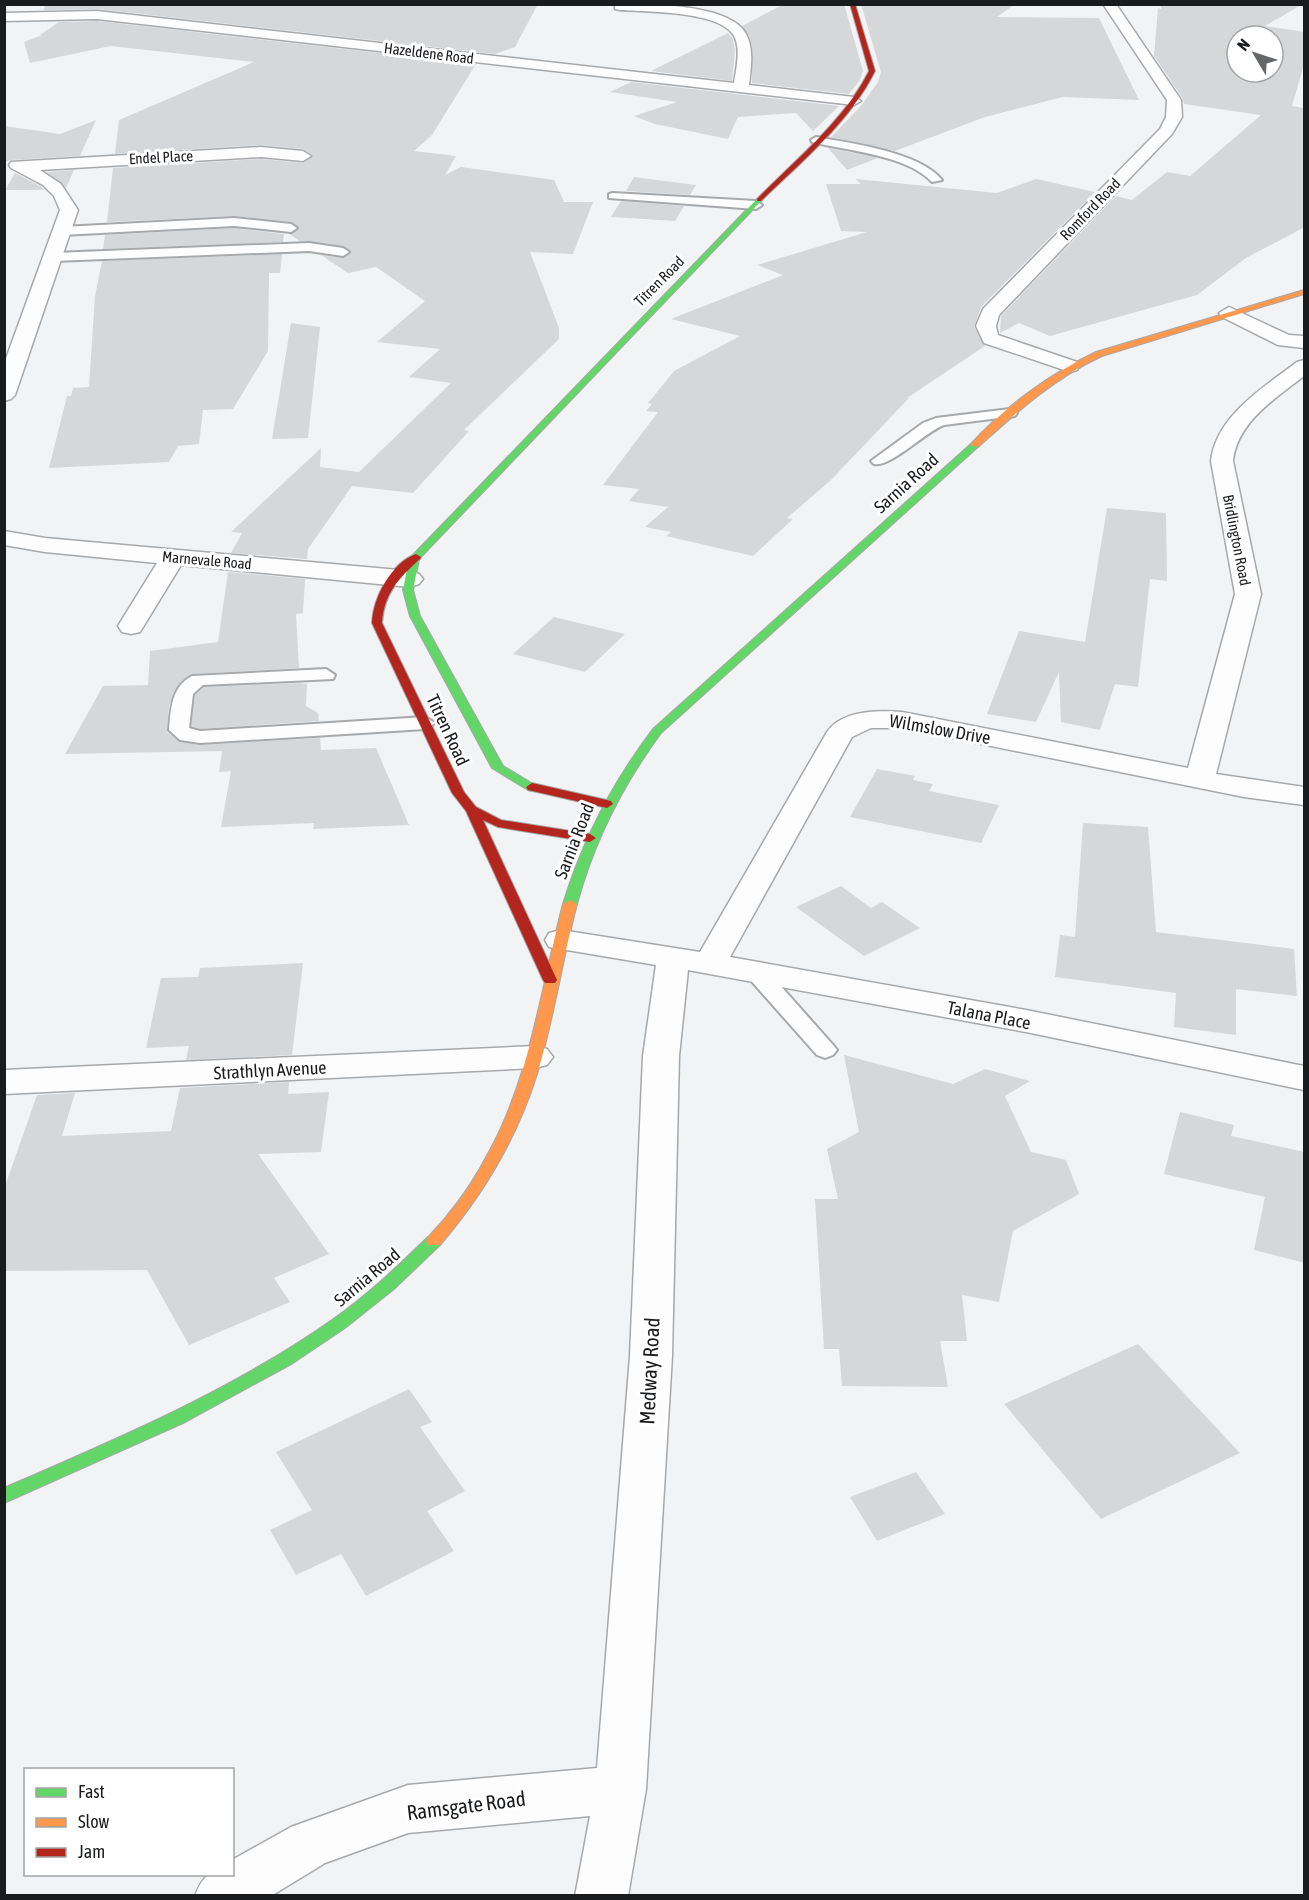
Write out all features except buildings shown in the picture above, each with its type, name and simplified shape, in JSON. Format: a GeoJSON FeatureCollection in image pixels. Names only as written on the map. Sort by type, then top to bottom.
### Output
{"type":"FeatureCollection","features":[{"type":"Feature","properties":{"kind":"street","name":"Titren Road"},"geometry":{"type":"LineString","coordinates":[[590,838],[498,823],[472,810],[459,793],[377,622],[379,599],[854,100],[869,81],[872,71],[852,4]]}},
{"type":"Feature","properties":{"kind":"street","name":"Romford Road"},"geometry":{"type":"LineString","coordinates":[[1070,366],[991,339],[986,332],[985,323],[990,313],[1166,131],[1174,117],[1174,100],[1109,4]]}},
{"type":"Feature","properties":{"kind":"street"},"geometry":{"type":"LineString","coordinates":[[620,6],[707,16],[731,24],[739,32],[745,62],[741,88]]}},
{"type":"Feature","properties":{"kind":"street"},"geometry":{"type":"LineString","coordinates":[[174,24],[202,12]]}},
{"type":"Feature","properties":{"kind":"street","name":"Hazeldene Road"},"geometry":{"type":"LineString","coordinates":[[4,17],[97,15],[854,100]]}},
{"type":"Feature","properties":{"kind":"street","name":"Endel Place"},"geometry":{"type":"LineString","coordinates":[[12,162],[261,152],[303,156]]}},
{"type":"Feature","properties":{"kind":"street"},"geometry":{"type":"LineString","coordinates":[[4,395],[69,210],[65,198],[42,177],[12,162]]}},
{"type":"Feature","properties":{"kind":"street","name":"Sarnia Road"},"geometry":{"type":"LineString","coordinates":[[4,1496],[162,1426],[253,1380],[319,1339],[392,1284],[449,1225],[486,1173],[509,1124],[535,1058],[550,980],[590,838],[625,773],[657,731],[1043,384],[1070,366],[1135,341],[1305,292]]}},
{"type":"Feature","properties":{"kind":"street"},"geometry":{"type":"LineString","coordinates":[[1229,313],[1295,342]]}},
{"type":"Feature","properties":{"kind":"street","name":"Bridlington Road"},"geometry":{"type":"LineString","coordinates":[[1200,779],[1245,613],[1248,594],[1222,461],[1224,444],[1252,412],[1305,365],[1295,342]]}},
{"type":"Feature","properties":{"kind":"street","name":"Marnevale Road"},"geometry":{"type":"LineString","coordinates":[[4,538],[45,545],[173,557],[405,572]]}},
{"type":"Feature","properties":{"kind":"street"},"geometry":{"type":"LineString","coordinates":[[131,626],[173,557]]}},
{"type":"Feature","properties":{"kind":"street","name":"Titren Road"},"geometry":{"type":"LineString","coordinates":[[405,572],[415,615],[498,768],[515,782],[545,793],[607,804]]}},
{"type":"Feature","properties":{"kind":"street","name":"Wilmslow Drive"},"geometry":{"type":"LineString","coordinates":[[691,961],[841,732],[857,722],[874,718],[902,720],[1244,788],[1305,796]]}},
{"type":"Feature","properties":{"kind":"street"},"geometry":{"type":"LineString","coordinates":[[472,810],[550,980]]}},
{"type":"Feature","properties":{"kind":"street"},"geometry":{"type":"LineString","coordinates":[[561,940],[691,961]]}},
{"type":"Feature","properties":{"kind":"street","name":"Talana Place"},"geometry":{"type":"LineString","coordinates":[[691,961],[1145,1044],[1305,1078]]}},
{"type":"Feature","properties":{"kind":"street","name":"Medway Road"},"geometry":{"type":"LineString","coordinates":[[601,1896],[621,1789],[651,1356],[661,1056],[691,961]]}},
{"type":"Feature","properties":{"kind":"street","name":"Strathlyn Avenue"},"geometry":{"type":"LineString","coordinates":[[4,1082],[535,1058]]}},
{"type":"Feature","properties":{"kind":"street","name":"Ramsgate Road"},"geometry":{"type":"LineString","coordinates":[[221,1896],[309,1844],[408,1809],[621,1789]]}},
{"type":"Feature","properties":{"kind":"lane"},"geometry":{"type":"LineString","coordinates":[[816,140],[867,151],[918,167],[931,173],[936,180]]}},
{"type":"Feature","properties":{"kind":"lane"},"geometry":{"type":"LineString","coordinates":[[613,196],[756,205]]}},
{"type":"Feature","properties":{"kind":"lane"},"geometry":{"type":"LineString","coordinates":[[62,231],[234,222],[291,228]]}},
{"type":"Feature","properties":{"kind":"lane"},"geometry":{"type":"LineString","coordinates":[[53,260],[309,247],[343,252]]}},
{"type":"Feature","properties":{"kind":"lane"},"geometry":{"type":"LineString","coordinates":[[53,260],[234,256]]}},
{"type":"Feature","properties":{"kind":"lane"},"geometry":{"type":"LineString","coordinates":[[879,461],[928,426],[940,421],[1010,413]]}},
{"type":"Feature","properties":{"kind":"lane"},"geometry":{"type":"LineString","coordinates":[[326,675],[199,680],[189,683],[184,689],[179,730],[187,736],[200,737],[425,723]]}},
{"type":"Feature","properties":{"kind":"lane"},"geometry":{"type":"LineString","coordinates":[[755,971],[825,1050]]}},
{"type":"Feature","properties":{"kind":"traffic: fast"},"geometry":{"type":"LineString","coordinates":[[416,557],[759,200]]}},
{"type":"Feature","properties":{"kind":"traffic: fast"},"geometry":{"type":"LineString","coordinates":[[570,904],[585,857],[604,813],[628,771],[657,731],[975,445]]}},
{"type":"Feature","properties":{"kind":"traffic: fast"},"geometry":{"type":"LineString","coordinates":[[414,559],[408,590],[415,616],[498,768],[532,787]]}},
{"type":"Feature","properties":{"kind":"traffic: fast"},"geometry":{"type":"LineString","coordinates":[[4,1496],[177,1419],[287,1359],[339,1324],[388,1285],[434,1241]]}},
{"type":"Feature","properties":{"kind":"traffic: slow"},"geometry":{"type":"LineString","coordinates":[[975,445],[1033,394],[1081,362],[1099,354],[1304,292]]}},
{"type":"Feature","properties":{"kind":"traffic: slow"},"geometry":{"type":"LineString","coordinates":[[434,1241],[469,1198],[510,1126],[537,1048],[570,904]]}},
{"type":"Feature","properties":{"kind":"traffic: jam"},"geometry":{"type":"LineString","coordinates":[[759,200],[839,119],[854,101],[872,71],[852,4]]}},
{"type":"Feature","properties":{"kind":"traffic: jam"},"geometry":{"type":"LineString","coordinates":[[416,557],[394,578],[383,593],[377,623],[458,793],[472,810],[498,823],[590,838]]}},
{"type":"Feature","properties":{"kind":"traffic: jam"},"geometry":{"type":"LineString","coordinates":[[532,787],[607,804]]}},
{"type":"Feature","properties":{"kind":"traffic: jam"},"geometry":{"type":"LineString","coordinates":[[472,810],[550,980]]}}]}
